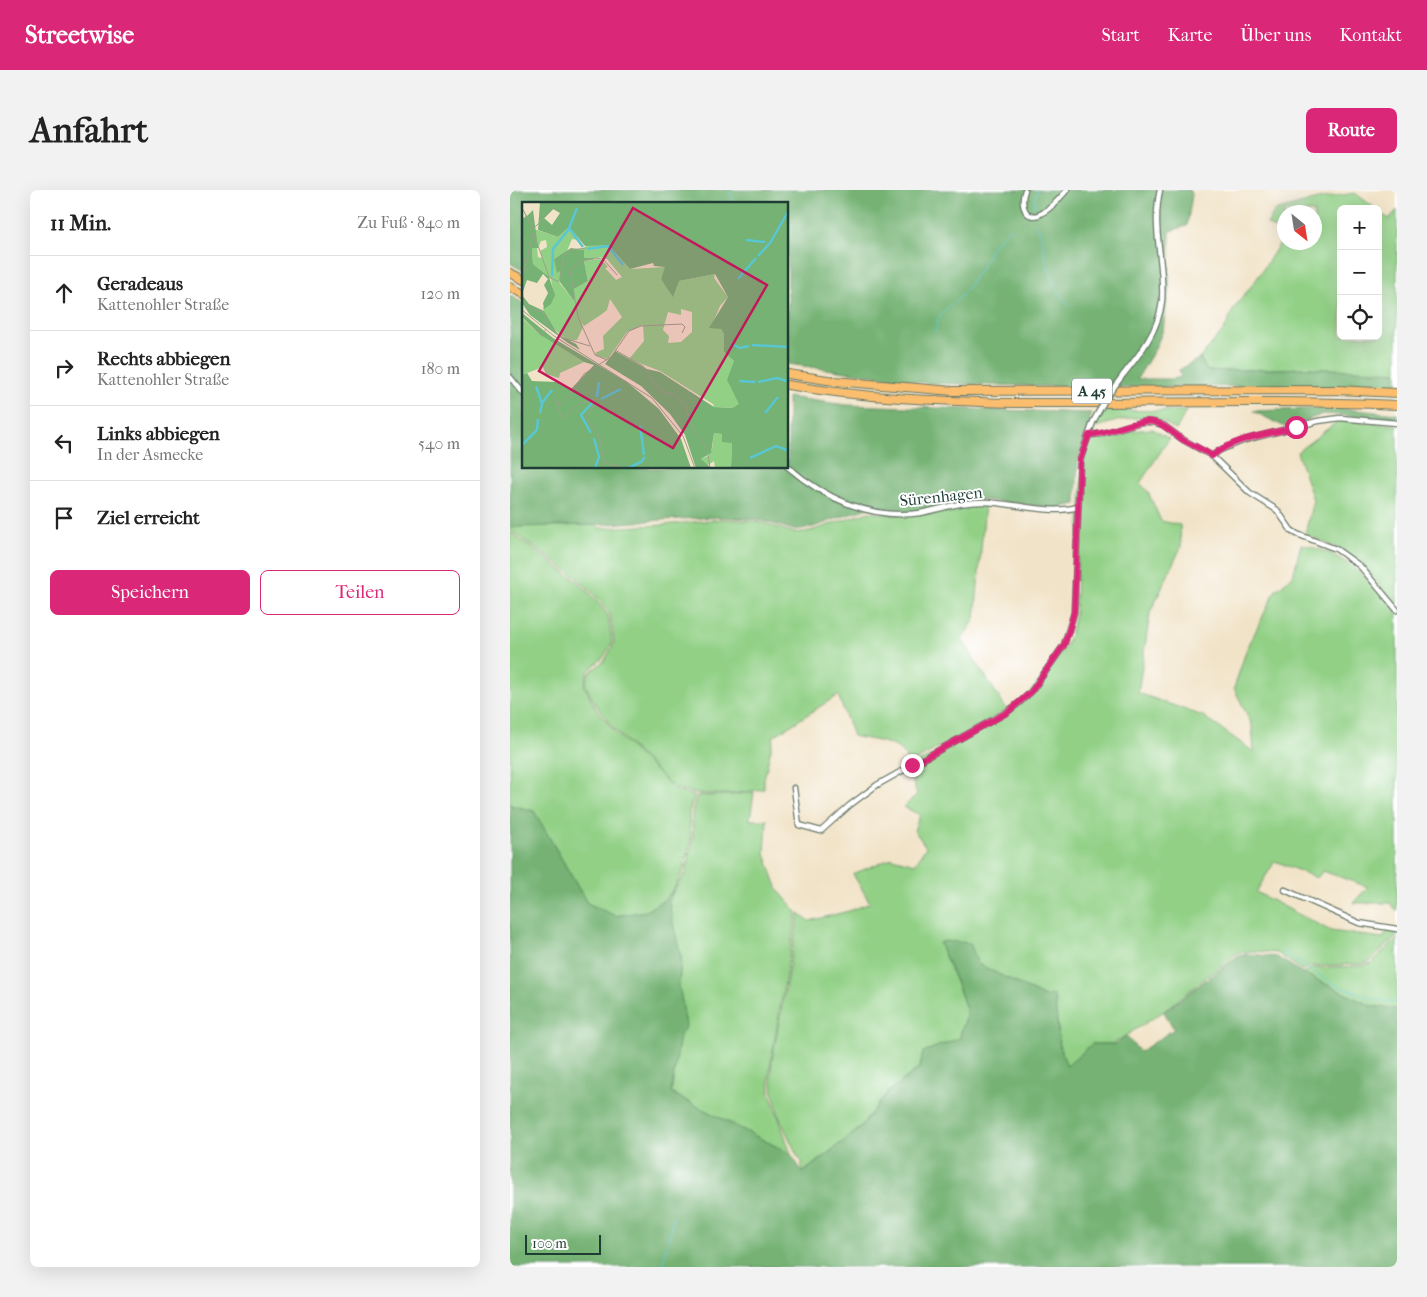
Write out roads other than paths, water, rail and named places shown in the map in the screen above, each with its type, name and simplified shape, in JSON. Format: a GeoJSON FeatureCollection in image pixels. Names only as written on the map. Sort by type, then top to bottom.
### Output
{"type":"FeatureCollection","features":[{"type":"Feature","properties":{"kind":"highway"},"geometry":{"type":"LineString","coordinates":[[510,273],[522,279]]}},
{"type":"Feature","properties":{"kind":"highway"},"geometry":{"type":"LineString","coordinates":[[510,287],[522,293]]}},
{"type":"Feature","properties":{"kind":"highway","name":"A 45"},"geometry":{"type":"LineString","coordinates":[[789,374],[834,382],[953,390],[1328,390],[1397,393]]}},
{"type":"Feature","properties":{"kind":"highway","name":"A 45"},"geometry":{"type":"LineString","coordinates":[[789,385],[818,391],[866,396],[970,402],[1270,402],[1397,405]]}},
{"type":"Feature","properties":{"kind":"street"},"geometry":{"type":"LineString","coordinates":[[1025,190],[1022,200],[1023,208],[1027,214],[1036,215],[1046,212],[1067,190]]}},
{"type":"Feature","properties":{"kind":"street"},"geometry":{"type":"LineString","coordinates":[[794,788],[799,825],[822,831],[850,805],[877,785],[1008,712],[1031,692],[1064,645],[1074,612],[1080,460],[1092,422],[1106,398],[1149,340],[1158,320],[1162,303],[1162,283],[1156,230],[1160,190]]}},
{"type":"Feature","properties":{"kind":"street"},"geometry":{"type":"LineString","coordinates":[[510,376],[522,391]]}},
{"type":"Feature","properties":{"kind":"street"},"geometry":{"type":"LineString","coordinates":[[1212,456],[1220,450],[1245,440],[1318,421],[1340,418],[1397,422]]}},
{"type":"Feature","properties":{"kind":"street"},"geometry":{"type":"LineString","coordinates":[[1089,435],[1100,434],[1141,422],[1153,422],[1163,425],[1182,439],[1212,456],[1250,493],[1277,510],[1296,534],[1336,549],[1360,566],[1397,610]]}},
{"type":"Feature","properties":{"kind":"street","name":"Sürenhagen"},"geometry":{"type":"LineString","coordinates":[[789,468],[818,490],[838,500],[856,507],[894,514],[923,512],[972,502],[1057,510],[1071,510],[1078,507]]}},
{"type":"Feature","properties":{"kind":"street"},"geometry":{"type":"LineString","coordinates":[[1285,890],[1359,923],[1397,929]]}},
{"type":"Feature","properties":{"kind":"waterway"},"geometry":{"type":"LineString","coordinates":[[729,190],[734,202]]}},
{"type":"Feature","properties":{"kind":"waterway"},"geometry":{"type":"LineString","coordinates":[[1034,208],[1035,195],[1038,190]]}},
{"type":"Feature","properties":{"kind":"waterway"},"geometry":{"type":"LineString","coordinates":[[1035,223],[1041,235],[1051,276],[1061,296],[1069,306]]}},
{"type":"Feature","properties":{"kind":"waterway"},"geometry":{"type":"LineString","coordinates":[[935,333],[938,319],[942,313],[963,294],[983,265],[991,248],[1010,228]]}},
{"type":"Feature","properties":{"kind":"waterway"},"geometry":{"type":"LineString","coordinates":[[1282,952],[1335,985],[1374,999],[1397,1003]]}},
{"type":"Feature","properties":{"kind":"waterway"},"geometry":{"type":"LineString","coordinates":[[662,1267],[674,1216]]}}]}
